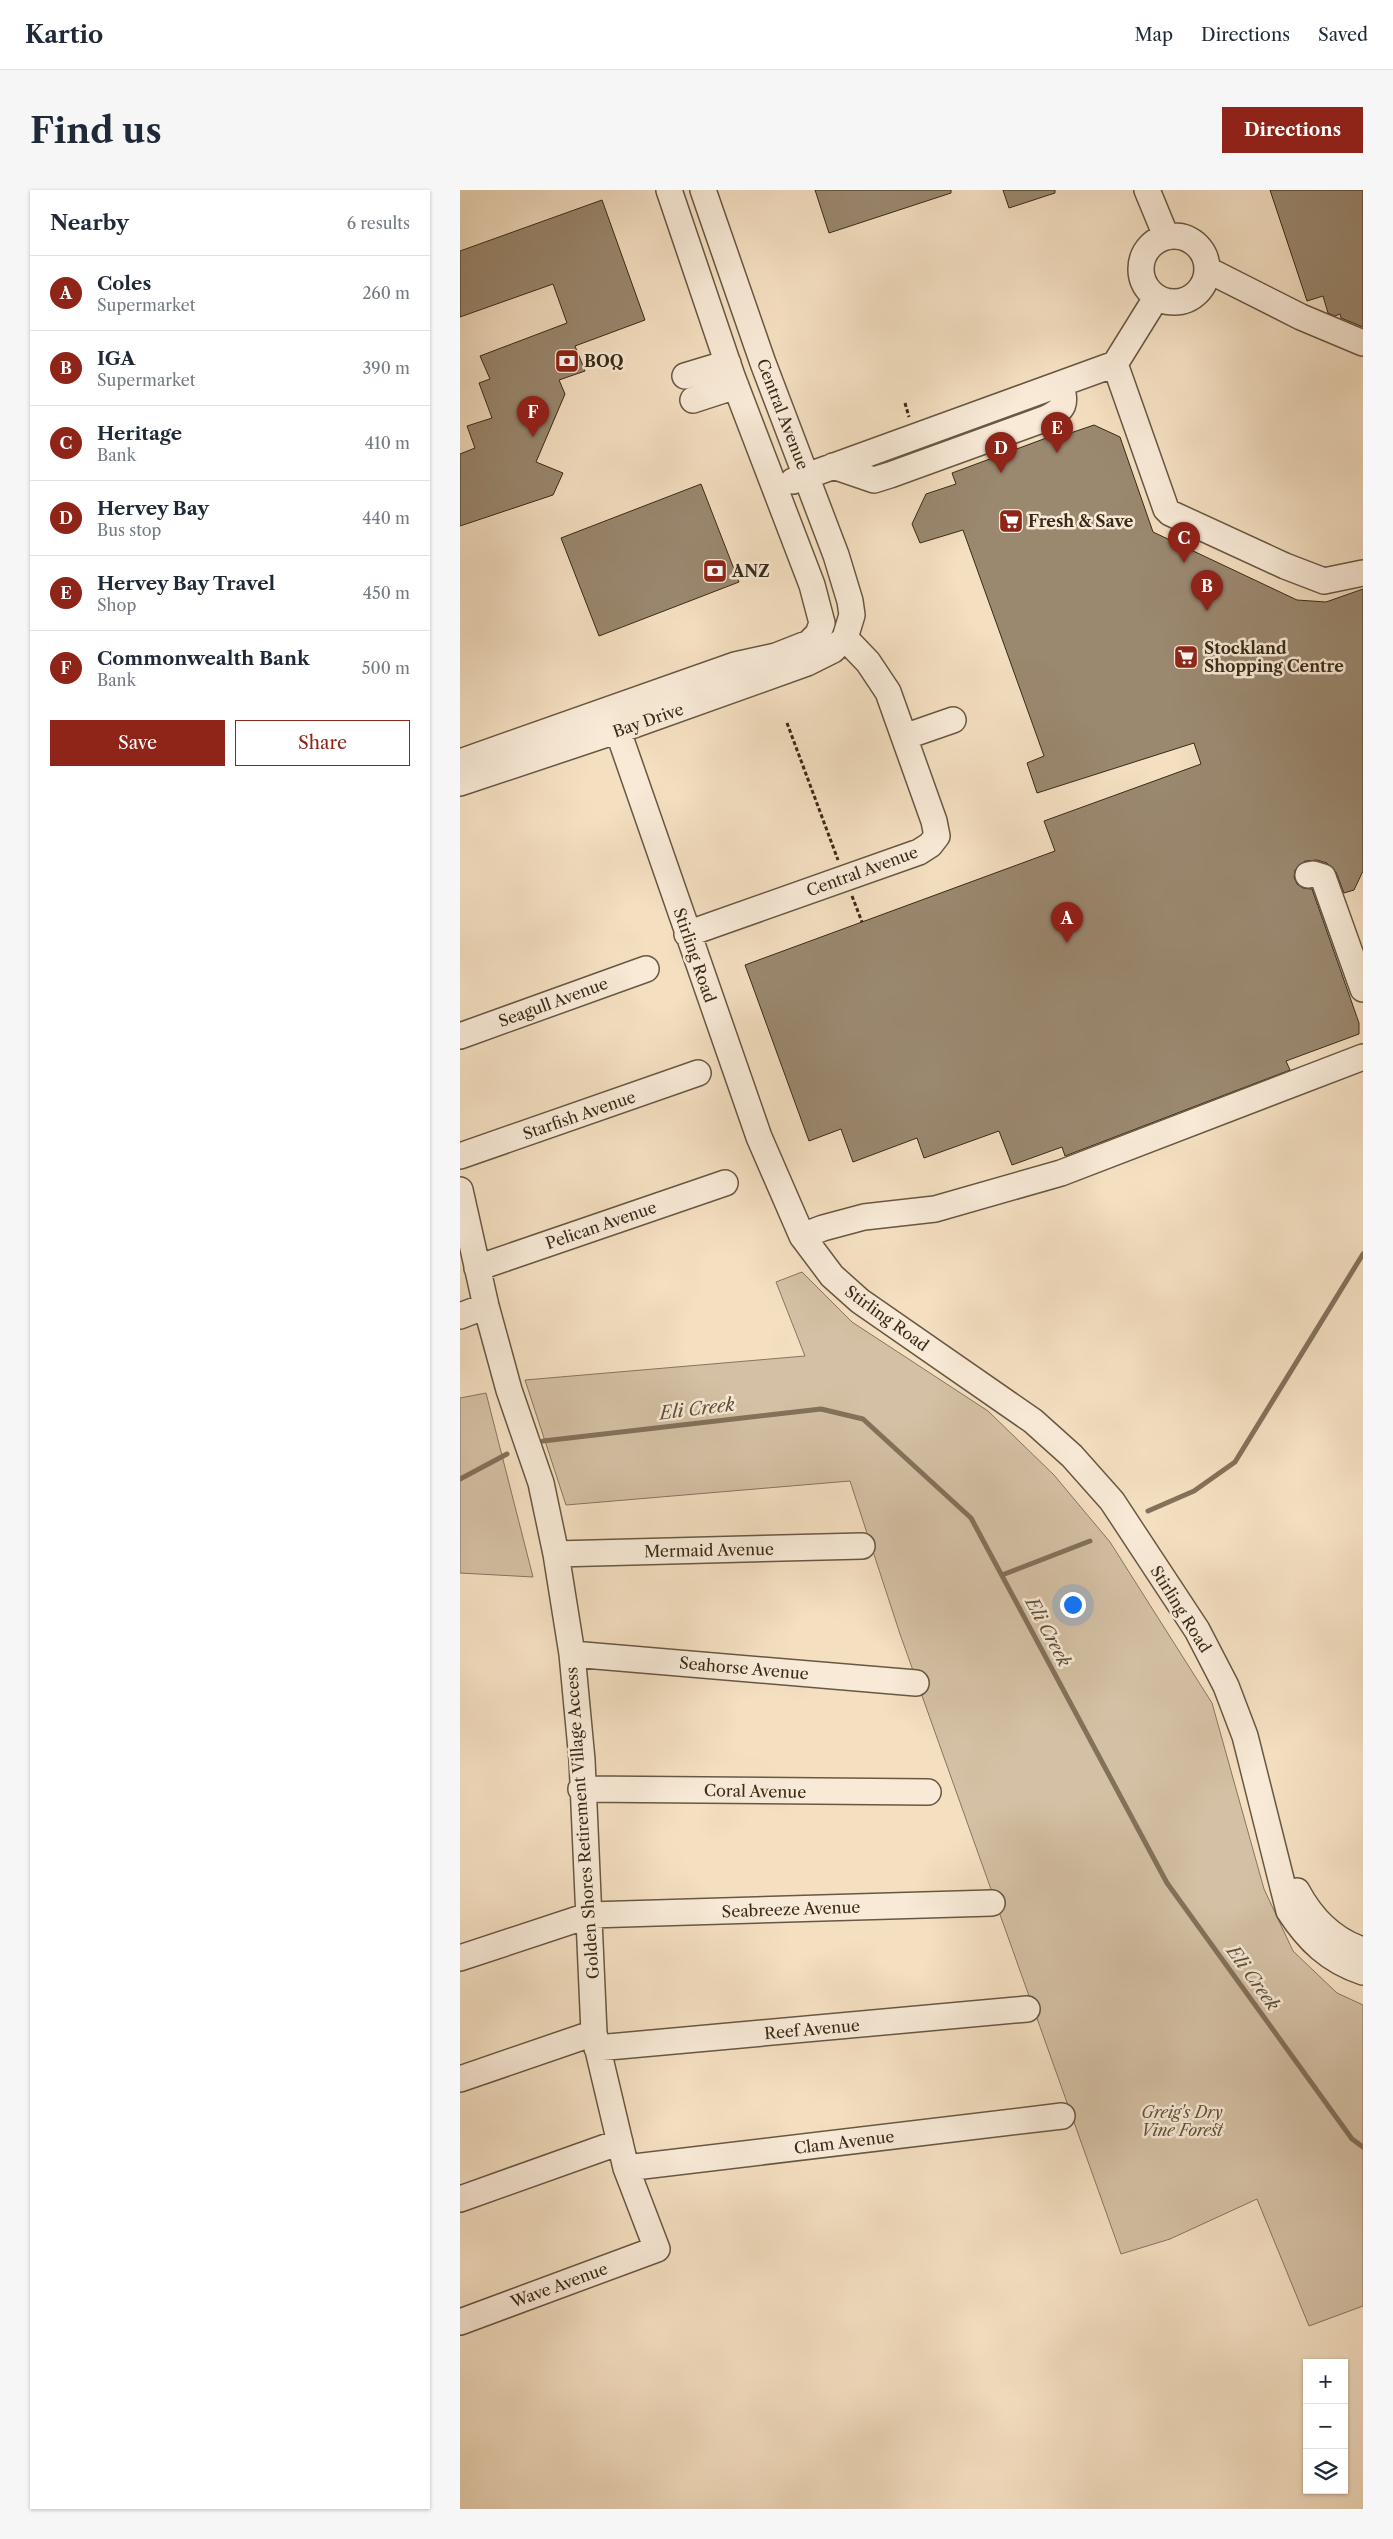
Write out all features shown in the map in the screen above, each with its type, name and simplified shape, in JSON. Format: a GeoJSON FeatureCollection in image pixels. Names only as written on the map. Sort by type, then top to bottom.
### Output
{"type":"FeatureCollection","features":[{"type":"Feature","properties":{"kind":"street"},"geometry":{"type":"LineString","coordinates":[[669,190],[732,375],[819,607],[822,623],[832,641]]}},
{"type":"Feature","properties":{"kind":"street","name":"Central Avenue"},"geometry":{"type":"LineString","coordinates":[[687,934],[919,852],[930,845],[937,836],[934,821],[888,692],[878,674],[832,641],[852,615],[850,601],[807,476],[763,363],[702,190]]}},
{"type":"Feature","properties":{"kind":"street"},"geometry":{"type":"LineString","coordinates":[[1147,190],[1166,236]]}},
{"type":"Feature","properties":{"kind":"street"},"geometry":{"type":"LineString","coordinates":[[1166,236],[1178,236],[1189,239],[1198,245],[1207,262],[1208,270],[1201,289],[1185,301],[1170,302],[1156,298],[1130,267],[1142,258],[1156,240],[1166,236]]}},
{"type":"Feature","properties":{"kind":"street"},"geometry":{"type":"LineString","coordinates":[[1208,270],[1301,317],[1363,343]]}},
{"type":"Feature","properties":{"kind":"street"},"geometry":{"type":"LineString","coordinates":[[774,487],[1115,364],[1156,298]]}},
{"type":"Feature","properties":{"kind":"street"},"geometry":{"type":"LineString","coordinates":[[694,400],[732,375],[763,363]]}},
{"type":"Feature","properties":{"kind":"street"},"geometry":{"type":"LineString","coordinates":[[1115,364],[1166,508],[1170,513],[1277,562],[1324,581],[1363,573]]}},
{"type":"Feature","properties":{"kind":"street"},"geometry":{"type":"LineString","coordinates":[[685,376],[732,375]]}},
{"type":"Feature","properties":{"kind":"street","name":"Bay Drive"},"geometry":{"type":"LineString","coordinates":[[460,762],[614,721],[807,663],[832,641]]}},
{"type":"Feature","properties":{"kind":"street"},"geometry":{"type":"LineString","coordinates":[[904,737],[953,720]]}},
{"type":"Feature","properties":{"kind":"street","name":"Bay Drive"},"geometry":{"type":"LineString","coordinates":[[460,783],[614,721]]}},
{"type":"Feature","properties":{"kind":"street","name":"Stirling Road"},"geometry":{"type":"LineString","coordinates":[[614,721],[759,1136],[802,1236],[832,1276],[860,1301],[1032,1421],[1072,1456],[1112,1502],[1196,1630],[1226,1686],[1245,1736],[1289,1911],[1303,1933],[1320,1950],[1340,1963],[1363,1972]]}},
{"type":"Feature","properties":{"kind":"street"},"geometry":{"type":"LineString","coordinates":[[1308,875],[1313,874],[1323,877],[1363,989]]}},
{"type":"Feature","properties":{"kind":"street","name":"Seagull Avenue"},"geometry":{"type":"LineString","coordinates":[[460,1036],[646,969]]}},
{"type":"Feature","properties":{"kind":"street"},"geometry":{"type":"LineString","coordinates":[[802,1236],[822,1228],[864,1217],[935,1209],[1061,1173],[1363,1057]]}},
{"type":"Feature","properties":{"kind":"street","name":"Starfish Avenue"},"geometry":{"type":"LineString","coordinates":[[460,1156],[698,1073]]}},
{"type":"Feature","properties":{"kind":"street","name":"Pelican Avenue"},"geometry":{"type":"LineString","coordinates":[[477,1268],[725,1183]]}},
{"type":"Feature","properties":{"kind":"street","name":"Golden Shores Retirement Village Access"},"geometry":{"type":"LineString","coordinates":[[461,1199],[486,1306],[509,1390],[541,1483],[556,1554],[572,1654],[582,1760],[595,2041],[626,2168],[657,2249]]}},
{"type":"Feature","properties":{"kind":"street"},"geometry":{"type":"LineString","coordinates":[[460,1316],[486,1306]]}},
{"type":"Feature","properties":{"kind":"street","name":"Mermaid Avenue"},"geometry":{"type":"LineString","coordinates":[[556,1554],[862,1546]]}},
{"type":"Feature","properties":{"kind":"street","name":"Seahorse Avenue"},"geometry":{"type":"LineString","coordinates":[[572,1654],[916,1683]]}},
{"type":"Feature","properties":{"kind":"street","name":"Coral Avenue"},"geometry":{"type":"LineString","coordinates":[[582,1789],[928,1792]]}},
{"type":"Feature","properties":{"kind":"street","name":"Stirling Road"},"geometry":{"type":"LineString","coordinates":[[1266,1820],[1307,1910],[1322,1927],[1355,1948],[1363,1950]]}},
{"type":"Feature","properties":{"kind":"street","name":"Seabreeze Avenue"},"geometry":{"type":"LineString","coordinates":[[460,1958],[590,1914],[992,1903]]}},
{"type":"Feature","properties":{"kind":"street","name":"Reef Avenue"},"geometry":{"type":"LineString","coordinates":[[460,2079],[595,2041],[1026,2009]]}},
{"type":"Feature","properties":{"kind":"street","name":"Clam Avenue"},"geometry":{"type":"LineString","coordinates":[[626,2168],[1062,2116]]}},
{"type":"Feature","properties":{"kind":"street"},"geometry":{"type":"LineString","coordinates":[[460,2199],[620,2142]]}},
{"type":"Feature","properties":{"kind":"street","name":"Wave Avenue"},"geometry":{"type":"LineString","coordinates":[[460,2322],[657,2249]]}},
{"type":"Feature","properties":{"kind":"path"},"geometry":{"type":"LineString","coordinates":[[787,723],[862,922]]}},
{"type":"Feature","properties":{"kind":"green space","name":"Greig's Dry Vine Forest"},"geometry":{"type":"Polygon","coordinates":[[[802,1272],[852,1322],[988,1411],[1054,1475],[1110,1542],[1212,1703],[1264,1889],[1293,1951],[1337,1993],[1363,2005],[1363,2306],[1309,2326],[1257,2199],[1170,2239],[1121,2254],[900,1634],[850,1481],[566,1505],[525,1380],[805,1356],[776,1282],[802,1272]]]}},
{"type":"Feature","properties":{"kind":"green space"},"geometry":{"type":"Polygon","coordinates":[[[486,1393],[533,1577],[460,1573],[460,1398],[486,1393]]]}},
{"type":"Feature","properties":{"kind":"building"},"geometry":{"type":"Polygon","coordinates":[[[815,190],[951,190],[951,193],[829,233],[815,190]]]}},
{"type":"Feature","properties":{"kind":"building"},"geometry":{"type":"Polygon","coordinates":[[[1003,190],[1055,190],[1055,193],[1009,208],[1003,190]]]}},
{"type":"Feature","properties":{"kind":"building"},"geometry":{"type":"Polygon","coordinates":[[[1270,190],[1363,190],[1363,327],[1341,318],[1340,314],[1335,316],[1328,313],[1323,296],[1307,301],[1270,190]]]}},
{"type":"Feature","properties":{"kind":"building"},"geometry":{"type":"Polygon","coordinates":[[[602,200],[645,320],[575,346],[585,371],[559,380],[565,394],[536,462],[563,473],[553,495],[460,526],[460,454],[475,448],[467,426],[492,418],[479,383],[490,379],[480,356],[567,323],[553,284],[460,317],[460,251],[602,200]]]}},
{"type":"Feature","properties":{"kind":"building"},"geometry":{"type":"Polygon","coordinates":[[[1094,425],[1120,437],[1153,532],[1297,600],[1326,602],[1363,589],[1363,871],[1354,890],[1344,893],[1336,872],[1327,863],[1317,860],[1305,861],[1295,870],[1294,877],[1297,884],[1303,888],[1312,889],[1359,1023],[1359,1034],[1286,1061],[1290,1070],[1065,1156],[1062,1147],[1012,1165],[999,1131],[924,1158],[917,1138],[853,1162],[841,1129],[809,1141],[745,965],[1055,851],[1044,821],[1201,764],[1194,743],[1037,793],[1027,763],[1044,756],[963,530],[920,543],[912,524],[926,494],[956,484],[952,473],[1049,437],[1050,440],[1094,425]]]}},
{"type":"Feature","properties":{"kind":"building"},"geometry":{"type":"Polygon","coordinates":[[[701,484],[739,582],[599,636],[561,538],[701,484]]]}},
{"type":"Feature","properties":{"kind":"waterway"},"geometry":{"type":"LineString","coordinates":[[1148,1511],[1194,1491],[1235,1462],[1363,1254]]}},
{"type":"Feature","properties":{"kind":"waterway","name":"Eli Creek"},"geometry":{"type":"LineString","coordinates":[[543,1441],[821,1409],[863,1419],[971,1518],[1167,1883],[1352,2139],[1363,2147]]}},
{"type":"Feature","properties":{"kind":"waterway","name":"Eli Creek"},"geometry":{"type":"LineString","coordinates":[[460,1479],[507,1454]]}},
{"type":"Feature","properties":{"kind":"waterway"},"geometry":{"type":"LineString","coordinates":[[1002,1575],[1090,1541]]}},
{"type":"Feature","properties":{"kind":"place","name":"BOQ"},"geometry":{"type":"Point","coordinates":[567,361]}},
{"type":"Feature","properties":{"kind":"place","name":"Commonwealth Bank"},"geometry":{"type":"Point","coordinates":[533,437]}},
{"type":"Feature","properties":{"kind":"place","name":"Hervey Bay Travel"},"geometry":{"type":"Point","coordinates":[1057,453]}},
{"type":"Feature","properties":{"kind":"place","name":"Hervey Bay"},"geometry":{"type":"Point","coordinates":[1001,473]}},
{"type":"Feature","properties":{"kind":"place","name":"Fresh & Save"},"geometry":{"type":"Point","coordinates":[1011,521]}},
{"type":"Feature","properties":{"kind":"place","name":"Heritage"},"geometry":{"type":"Point","coordinates":[1184,563]}},
{"type":"Feature","properties":{"kind":"place","name":"ANZ"},"geometry":{"type":"Point","coordinates":[715,571]}},
{"type":"Feature","properties":{"kind":"place","name":"IGA"},"geometry":{"type":"Point","coordinates":[1207,611]}},
{"type":"Feature","properties":{"kind":"place","name":"Stockland Shopping Centre"},"geometry":{"type":"Point","coordinates":[1186,657]}},
{"type":"Feature","properties":{"kind":"place","name":"Coles"},"geometry":{"type":"Point","coordinates":[1067,943]}}]}
